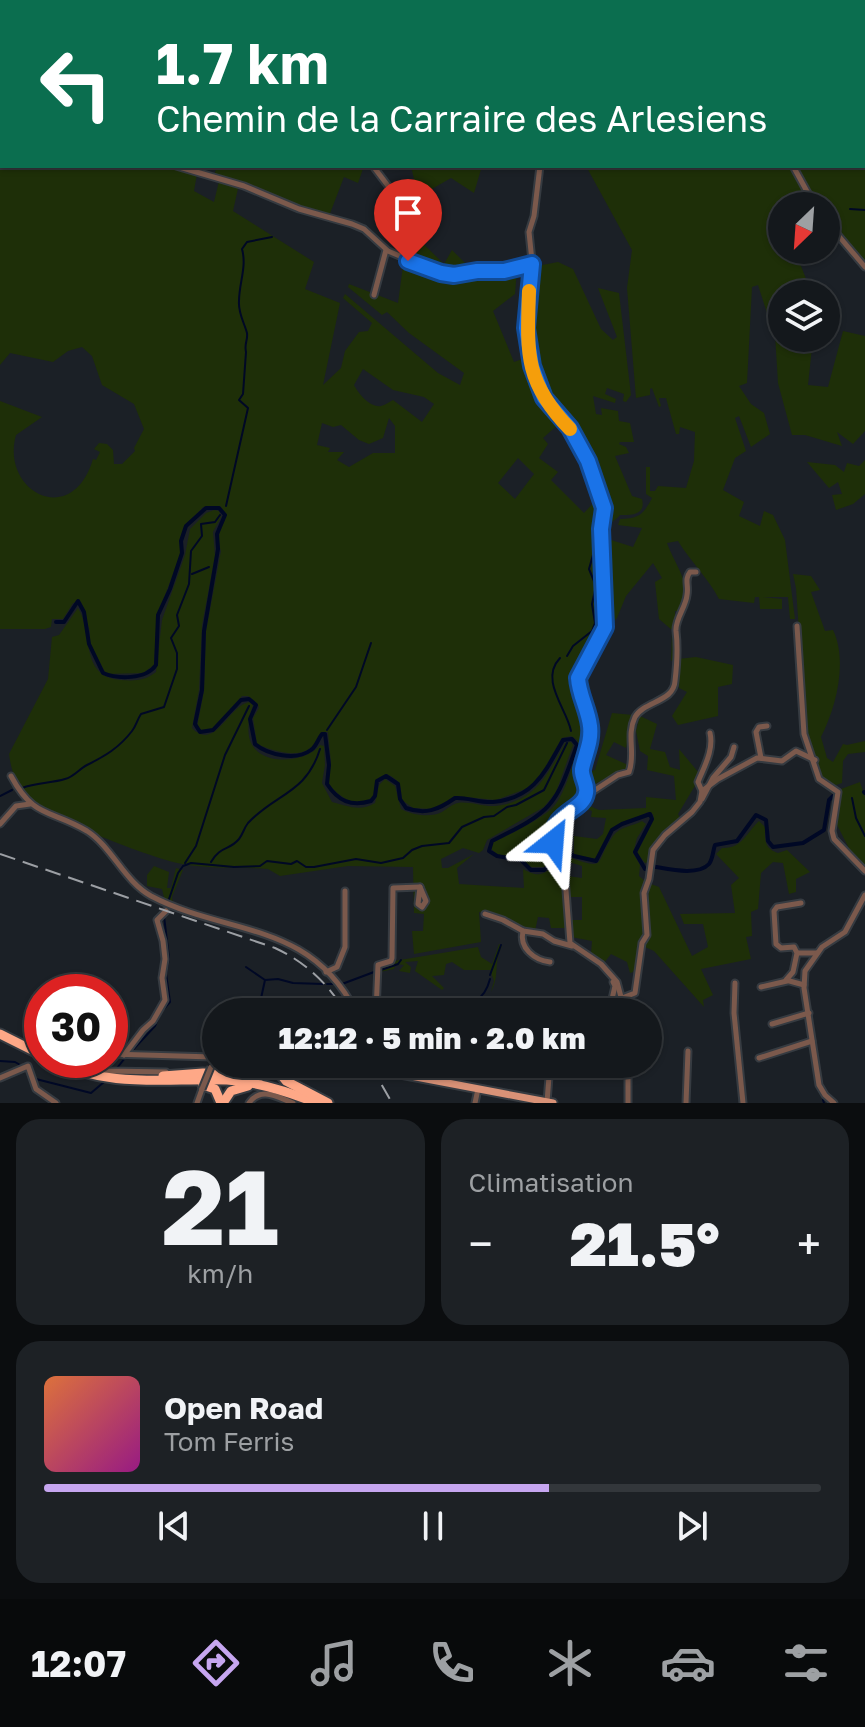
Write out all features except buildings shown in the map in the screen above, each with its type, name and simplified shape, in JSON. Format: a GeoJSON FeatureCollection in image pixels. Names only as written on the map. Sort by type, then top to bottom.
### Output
{"type":"FeatureCollection","features":[{"type":"Feature","properties":{"kind":"highway"},"geometry":{"type":"LineString","coordinates":[[0,1032],[24,1043]]}},
{"type":"Feature","properties":{"kind":"highway"},"geometry":{"type":"LineString","coordinates":[[146,1077],[202,1073]]}},
{"type":"Feature","properties":{"kind":"highway"},"geometry":{"type":"LineString","coordinates":[[128,1076],[255,1080],[281,1086],[325,1103]]}},
{"type":"Feature","properties":{"kind":"highway"},"geometry":{"type":"LineString","coordinates":[[104,1078],[141,1083],[207,1085],[217,1091],[222,1103]]}},
{"type":"Feature","properties":{"kind":"highway"},"geometry":{"type":"LineString","coordinates":[[283,1078],[325,1103]]}},
{"type":"Feature","properties":{"kind":"highway"},"geometry":{"type":"LineString","coordinates":[[108,1079],[249,1082],[273,1087],[315,1103]]}},
{"type":"Feature","properties":{"kind":"highway"},"geometry":{"type":"LineString","coordinates":[[222,1103],[231,1091],[249,1086],[315,1103]]}},
{"type":"Feature","properties":{"kind":"main road"},"geometry":{"type":"LineString","coordinates":[[429,1078],[520,1100],[550,1103]]}},
{"type":"Feature","properties":{"kind":"street"},"geometry":{"type":"LineString","coordinates":[[183,168],[348,222],[364,229],[386,250],[450,275],[500,272],[532,264]]}},
{"type":"Feature","properties":{"kind":"street"},"geometry":{"type":"LineString","coordinates":[[375,168],[395,195]]}},
{"type":"Feature","properties":{"kind":"street"},"geometry":{"type":"LineString","coordinates":[[540,168],[529,232],[532,264],[526,328],[532,366],[544,398],[570,428],[588,461],[604,508],[601,529],[605,627],[578,678],[590,724],[589,745],[582,769],[586,796]]}},
{"type":"Feature","properties":{"kind":"street"},"geometry":{"type":"LineString","coordinates":[[794,168],[807,192]]}},
{"type":"Feature","properties":{"kind":"street"},"geometry":{"type":"LineString","coordinates":[[840,238],[864,268]]}},
{"type":"Feature","properties":{"kind":"street"},"geometry":{"type":"LineString","coordinates":[[374,295],[386,250]]}},
{"type":"Feature","properties":{"kind":"street"},"geometry":{"type":"LineString","coordinates":[[573,946],[569,935],[561,855],[553,838],[556,825],[586,796],[618,775],[629,772],[633,761],[630,740],[636,717],[668,695],[673,688],[679,639],[676,629],[687,597],[686,577],[690,572],[696,572]]}},
{"type":"Feature","properties":{"kind":"street"},"geometry":{"type":"LineString","coordinates":[[797,626],[804,734],[819,779],[839,794],[832,831],[834,839],[865,871]]}},
{"type":"Feature","properties":{"kind":"street"},"geometry":{"type":"LineString","coordinates":[[761,758],[756,732],[759,727],[767,726]]}},
{"type":"Feature","properties":{"kind":"street"},"geometry":{"type":"LineString","coordinates":[[700,802],[702,791],[698,782],[705,768],[712,739],[710,733]]}},
{"type":"Feature","properties":{"kind":"street"},"geometry":{"type":"LineString","coordinates":[[613,995],[635,993],[642,943],[647,935],[644,893],[653,850],[700,802],[713,778],[734,753],[734,747]]}},
{"type":"Feature","properties":{"kind":"street"},"geometry":{"type":"LineString","coordinates":[[702,791],[718,779],[761,758],[777,762],[796,751],[815,760]]}},
{"type":"Feature","properties":{"kind":"street"},"geometry":{"type":"LineString","coordinates":[[11,776],[30,804],[88,832],[144,892],[173,905],[282,940],[326,972],[342,987],[348,998]]}},
{"type":"Feature","properties":{"kind":"street"},"geometry":{"type":"LineString","coordinates":[[0,824],[16,806],[30,804]]}},
{"type":"Feature","properties":{"kind":"street"},"geometry":{"type":"LineString","coordinates":[[376,998],[377,966],[392,958],[393,888],[420,887]]}},
{"type":"Feature","properties":{"kind":"street"},"geometry":{"type":"LineString","coordinates":[[326,972],[337,967],[345,949],[345,891]]}},
{"type":"Feature","properties":{"kind":"street"},"geometry":{"type":"LineString","coordinates":[[834,1103],[820,1089],[804,985],[805,971],[817,953],[845,932],[865,895]]}},
{"type":"Feature","properties":{"kind":"street"},"geometry":{"type":"LineString","coordinates":[[787,981],[793,972],[797,953],[794,947],[781,948],[776,944],[774,911],[777,907],[801,903]]}},
{"type":"Feature","properties":{"kind":"street"},"geometry":{"type":"LineString","coordinates":[[128,1052],[143,1030],[152,1023],[165,1000],[162,978],[165,959],[157,920],[173,905]]}},
{"type":"Feature","properties":{"kind":"street"},"geometry":{"type":"LineString","coordinates":[[485,914],[523,931],[543,934],[553,941],[573,946],[601,964],[611,975],[623,998]]}},
{"type":"Feature","properties":{"kind":"street"},"geometry":{"type":"LineString","coordinates":[[523,931],[525,948],[539,959],[550,962]]}},
{"type":"Feature","properties":{"kind":"street"},"geometry":{"type":"LineString","coordinates":[[797,953],[817,953]]}},
{"type":"Feature","properties":{"kind":"street"},"geometry":{"type":"LineString","coordinates":[[611,975],[615,985],[612,998]]}},
{"type":"Feature","properties":{"kind":"street"},"geometry":{"type":"LineString","coordinates":[[761,987],[787,981],[804,985]]}},
{"type":"Feature","properties":{"kind":"street"},"geometry":{"type":"LineString","coordinates":[[735,983],[734,1013],[743,1103]]}},
{"type":"Feature","properties":{"kind":"street"},"geometry":{"type":"LineString","coordinates":[[772,1024],[809,1013]]}},
{"type":"Feature","properties":{"kind":"street"},"geometry":{"type":"LineString","coordinates":[[759,1058],[812,1041]]}},
{"type":"Feature","properties":{"kind":"street"},"geometry":{"type":"LineString","coordinates":[[686,1103],[688,1051]]}},
{"type":"Feature","properties":{"kind":"street"},"geometry":{"type":"LineString","coordinates":[[128,1055],[202,1058]]}},
{"type":"Feature","properties":{"kind":"street"},"geometry":{"type":"LineString","coordinates":[[196,1058],[198,1069]]}},
{"type":"Feature","properties":{"kind":"street"},"geometry":{"type":"LineString","coordinates":[[0,1078],[28,1066],[36,1089],[56,1103]]}},
{"type":"Feature","properties":{"kind":"street"},"geometry":{"type":"LineString","coordinates":[[128,1073],[202,1069]]}},
{"type":"Feature","properties":{"kind":"street"},"geometry":{"type":"LineString","coordinates":[[197,1103],[206,1078]]}},
{"type":"Feature","properties":{"kind":"street"},"geometry":{"type":"LineString","coordinates":[[550,1078],[550,1103]]}},
{"type":"Feature","properties":{"kind":"street"},"geometry":{"type":"LineString","coordinates":[[628,1078],[628,1103]]}},
{"type":"Feature","properties":{"kind":"street"},"geometry":{"type":"LineString","coordinates":[[475,1103],[478,1089]]}},
{"type":"Feature","properties":{"kind":"street"},"geometry":{"type":"LineString","coordinates":[[249,1103],[259,1093],[293,1103]]}},
{"type":"Feature","properties":{"kind":"green space"},"geometry":{"type":"Polygon","coordinates":[[[0,168],[178,168],[197,174],[194,191],[214,202],[219,181],[213,179],[216,168],[363,168],[358,183],[344,177],[329,216],[239,184],[233,211],[314,262],[305,289],[340,303],[323,385],[341,368],[345,351],[359,332],[368,331],[372,323],[343,298],[345,294],[438,373],[460,385],[464,373],[409,333],[387,312],[382,315],[348,287],[349,284],[398,303],[408,229],[444,264],[452,250],[479,277],[517,269],[515,294],[493,311],[514,362],[528,357],[542,400],[560,423],[543,438],[548,444],[539,458],[558,472],[551,480],[584,513],[597,499],[580,461],[583,459],[595,483],[600,508],[598,526],[603,625],[576,673],[576,687],[586,713],[588,733],[580,768],[585,793],[556,821],[552,831],[540,829],[538,836],[550,839],[558,855],[545,867],[529,867],[521,857],[498,855],[490,848],[492,843],[533,821],[559,800],[579,746],[571,736],[562,738],[531,787],[496,800],[455,796],[435,809],[413,808],[402,800],[399,784],[387,774],[378,779],[373,795],[366,802],[348,800],[328,783],[331,763],[328,732],[322,732],[312,747],[298,753],[276,751],[257,744],[253,718],[259,708],[248,696],[242,696],[212,729],[202,731],[197,727],[204,691],[206,631],[221,551],[220,532],[225,518],[220,506],[203,507],[186,525],[180,540],[181,553],[157,616],[154,665],[143,673],[106,674],[90,644],[90,632],[81,602],[73,603],[63,619],[52,619],[51,627],[45,629],[0,629],[0,401],[42,417],[16,435],[14,455],[18,472],[28,486],[41,495],[55,497],[70,493],[83,481],[93,459],[96,460],[100,452],[94,449],[99,443],[107,444],[113,450],[114,464],[122,464],[135,451],[144,429],[134,404],[102,385],[92,356],[82,347],[68,351],[53,362],[10,353],[0,365],[0,168]],[[363,369],[354,385],[373,405],[382,406],[393,400],[422,422],[434,404],[424,397],[393,390],[363,369]],[[389,418],[383,438],[369,444],[341,425],[333,427],[322,423],[317,445],[330,448],[328,452],[344,452],[337,460],[349,467],[373,453],[395,453],[395,426],[389,418]],[[518,458],[498,483],[515,499],[534,474],[518,458]]]}},
{"type":"Feature","properties":{"kind":"green space"},"geometry":{"type":"Polygon","coordinates":[[[411,168],[481,168],[474,193],[451,178],[418,197],[411,168]]]}},
{"type":"Feature","properties":{"kind":"green space"},"geometry":{"type":"Polygon","coordinates":[[[587,168],[790,168],[804,192],[768,192],[768,264],[800,264],[806,280],[768,280],[768,316],[758,285],[752,287],[747,383],[739,386],[751,404],[764,413],[770,434],[751,447],[739,416],[735,418],[746,451],[735,458],[723,490],[744,502],[739,516],[760,526],[764,511],[773,515],[785,540],[795,619],[790,619],[788,597],[763,597],[782,599],[782,609],[760,609],[759,597],[755,597],[754,603],[719,599],[678,541],[667,543],[682,576],[685,592],[681,611],[675,611],[678,618],[674,659],[671,661],[672,630],[659,619],[655,582],[662,578],[653,563],[626,596],[617,618],[608,624],[603,527],[608,539],[633,547],[642,528],[618,525],[620,519],[640,514],[652,498],[646,494],[646,467],[650,467],[650,491],[655,491],[658,486],[686,488],[694,461],[695,432],[680,427],[679,434],[676,434],[666,398],[659,398],[659,407],[652,388],[650,395],[636,398],[627,288],[632,250],[587,168]]]}},
{"type":"Feature","properties":{"kind":"green space"},"geometry":{"type":"Polygon","coordinates":[[[798,168],[865,168],[865,260],[855,253],[840,233],[840,192],[812,192],[798,168]]]}},
{"type":"Feature","properties":{"kind":"green space"},"geometry":{"type":"Polygon","coordinates":[[[558,262],[573,269],[601,329],[613,340],[617,337],[598,288],[619,293],[631,395],[626,402],[623,401],[624,394],[607,388],[605,394],[616,399],[615,403],[593,396],[596,414],[602,415],[601,408],[618,411],[619,421],[630,423],[634,442],[619,444],[626,447],[629,453],[615,456],[632,496],[642,499],[643,504],[637,513],[620,515],[610,522],[603,522],[606,507],[571,426],[548,401],[535,362],[530,335],[537,266],[558,262]]]}},
{"type":"Feature","properties":{"kind":"green space"},"geometry":{"type":"Polygon","coordinates":[[[843,331],[865,336],[865,431],[853,444],[837,432],[842,446],[805,435],[792,435],[778,383],[776,352],[812,352],[808,385],[828,387],[837,352],[840,352],[843,331]]]}},
{"type":"Feature","properties":{"kind":"green space"},"geometry":{"type":"Polygon","coordinates":[[[865,460],[865,494],[853,504],[836,510],[832,495],[842,494],[838,482],[829,488],[807,462],[835,465],[844,472],[847,463],[859,466],[865,460]]]}},
{"type":"Feature","properties":{"kind":"green space"},"geometry":{"type":"Polygon","coordinates":[[[219,511],[221,517],[213,532],[215,556],[202,625],[199,690],[192,728],[208,735],[241,705],[249,702],[253,705],[249,722],[250,739],[262,754],[279,759],[298,758],[320,745],[324,746],[322,783],[332,802],[354,807],[369,806],[375,803],[379,785],[385,779],[395,786],[401,809],[427,815],[437,814],[458,803],[495,806],[521,799],[539,785],[565,743],[571,742],[573,745],[556,792],[544,807],[487,840],[479,853],[463,848],[441,859],[442,868],[448,868],[474,854],[457,868],[459,884],[524,888],[523,869],[539,874],[561,860],[566,928],[551,928],[549,918],[538,917],[535,931],[479,912],[481,942],[414,954],[412,931],[423,931],[424,914],[414,913],[413,867],[348,866],[280,876],[268,869],[182,864],[78,827],[40,807],[24,794],[15,778],[9,754],[48,679],[52,637],[59,635],[78,608],[93,662],[99,671],[121,680],[143,679],[156,672],[162,620],[185,555],[190,529],[206,513],[219,511]]]}},
{"type":"Feature","properties":{"kind":"green space"},"geometry":{"type":"Polygon","coordinates":[[[793,574],[811,576],[820,590],[811,592],[825,631],[833,630],[840,656],[835,699],[821,737],[827,758],[833,762],[843,744],[865,741],[865,752],[848,754],[843,761],[842,783],[836,785],[821,780],[806,734],[793,574]]]}},
{"type":"Feature","properties":{"kind":"green space"},"geometry":{"type":"Polygon","coordinates":[[[696,657],[733,665],[732,684],[718,687],[718,716],[678,725],[672,716],[687,692],[679,688],[678,659],[696,657]]]}},
{"type":"Feature","properties":{"kind":"green space"},"geometry":{"type":"Polygon","coordinates":[[[612,713],[633,715],[626,748],[614,742],[606,755],[628,765],[623,773],[617,772],[588,788],[585,774],[595,770],[612,713]]]}},
{"type":"Feature","properties":{"kind":"green space"},"geometry":{"type":"Polygon","coordinates":[[[640,716],[657,724],[650,749],[665,752],[670,767],[680,770],[679,749],[699,773],[678,814],[681,820],[660,838],[649,862],[645,863],[637,853],[654,819],[653,814],[648,812],[612,831],[598,857],[593,859],[574,854],[574,836],[597,839],[603,834],[606,818],[591,817],[592,811],[580,806],[583,803],[599,810],[646,808],[646,797],[676,800],[674,776],[647,770],[648,756],[640,751],[636,731],[640,716]]]}},
{"type":"Feature","properties":{"kind":"green space"},"geometry":{"type":"Polygon","coordinates":[[[860,782],[865,797],[865,869],[854,858],[836,823],[841,789],[860,782]]]}},
{"type":"Feature","properties":{"kind":"green space"},"geometry":{"type":"Polygon","coordinates":[[[642,821],[646,824],[637,838],[633,853],[640,865],[639,876],[646,882],[643,914],[649,930],[630,973],[627,962],[611,954],[604,963],[591,954],[592,941],[571,937],[571,920],[582,920],[582,897],[570,897],[567,876],[582,878],[582,866],[566,861],[565,856],[594,864],[601,859],[616,833],[642,821]]]}},
{"type":"Feature","properties":{"kind":"green space"},"geometry":{"type":"Polygon","coordinates":[[[759,821],[765,827],[765,840],[770,849],[778,853],[787,850],[810,872],[796,879],[796,892],[789,894],[783,863],[773,862],[761,873],[758,909],[751,912],[752,936],[746,937],[751,959],[701,969],[713,995],[703,1000],[704,1007],[654,951],[645,947],[651,929],[647,906],[651,884],[659,887],[692,956],[708,947],[703,924],[684,924],[680,914],[735,913],[731,885],[739,878],[716,854],[722,848],[739,843],[759,821]]]}},
{"type":"Feature","properties":{"kind":"green space"},"geometry":{"type":"Polygon","coordinates":[[[154,866],[169,872],[167,888],[171,888],[176,868],[183,870],[172,897],[173,903],[165,901],[162,889],[147,886],[147,875],[154,866]]]}},
{"type":"Feature","properties":{"kind":"green space"},"geometry":{"type":"Polygon","coordinates":[[[499,944],[502,946],[495,981],[491,992],[494,981],[490,970],[464,970],[452,962],[446,964],[444,975],[432,976],[444,988],[442,990],[415,971],[418,961],[405,962],[411,967],[410,973],[399,971],[404,965],[396,964],[394,969],[380,972],[379,969],[384,967],[382,963],[478,947],[481,957],[492,964],[499,944]]]}},
{"type":"Feature","properties":{"kind":"waterway"},"geometry":{"type":"LineString","coordinates":[[850,209],[865,210]]}},
{"type":"Feature","properties":{"kind":"waterway"},"geometry":{"type":"LineString","coordinates":[[226,506],[248,408],[239,400],[243,394],[247,336],[239,305],[244,262],[242,249],[247,242],[272,237]]}},
{"type":"Feature","properties":{"kind":"waterway"},"geometry":{"type":"LineString","coordinates":[[581,464],[589,474],[601,506]]}},
{"type":"Feature","properties":{"kind":"waterway"},"geometry":{"type":"LineString","coordinates":[[56,622],[64,622],[78,601],[84,612],[89,644],[103,673],[131,677],[151,670],[156,665],[158,615],[182,553],[181,541],[186,526],[206,508],[219,508],[225,515],[217,534],[218,549],[204,631],[202,690],[195,724],[200,732],[213,730],[241,700],[249,699],[256,705],[250,719],[255,744],[261,748],[274,754],[298,755],[313,749],[325,734],[329,765],[327,784],[336,795],[351,803],[371,801],[377,781],[386,776],[398,784],[400,799],[406,808],[419,811],[437,808],[455,798],[493,802],[519,795],[537,782],[563,740],[572,739],[577,745],[563,782],[549,805],[528,822],[492,841],[489,851],[497,856],[521,860],[531,870],[544,870],[565,851],[596,861],[612,830],[650,814],[652,819],[635,852],[645,869]]}},
{"type":"Feature","properties":{"kind":"waterway"},"geometry":{"type":"LineString","coordinates":[[22,788],[71,777],[122,742],[141,714],[164,707],[177,669],[177,653],[171,638],[179,626],[177,615],[189,584],[191,551],[202,536],[201,524],[215,522],[220,515]]}},
{"type":"Feature","properties":{"kind":"waterway"},"geometry":{"type":"LineString","coordinates":[[567,656],[573,646],[592,631],[595,623],[592,604],[596,586],[589,569],[597,541],[593,529],[600,520]]}},
{"type":"Feature","properties":{"kind":"waterway"},"geometry":{"type":"LineString","coordinates":[[192,574],[209,567]]}},
{"type":"Feature","properties":{"kind":"waterway"},"geometry":{"type":"LineString","coordinates":[[327,730],[356,687],[371,643]]}},
{"type":"Feature","properties":{"kind":"waterway"},"geometry":{"type":"LineString","coordinates":[[560,658],[554,667],[553,685],[571,731]]}},
{"type":"Feature","properties":{"kind":"waterway"},"geometry":{"type":"LineString","coordinates":[[185,863],[196,846],[225,755],[249,706]]}},
{"type":"Feature","properties":{"kind":"waterway"},"geometry":{"type":"LineString","coordinates":[[168,902],[178,873],[183,866],[191,863],[234,867],[260,866],[267,861],[291,864],[297,861],[306,867],[356,859],[381,863],[403,858],[422,846],[449,843],[462,827],[494,816],[544,790],[567,743]]}},
{"type":"Feature","properties":{"kind":"waterway"},"geometry":{"type":"LineString","coordinates":[[211,862],[218,853],[239,839],[248,823],[259,813],[307,775],[320,749]]}},
{"type":"Feature","properties":{"kind":"waterway"},"geometry":{"type":"LineString","coordinates":[[0,796],[12,790]]}},
{"type":"Feature","properties":{"kind":"waterway"},"geometry":{"type":"LineString","coordinates":[[650,866],[681,871],[704,868],[710,862],[715,845],[737,841],[756,815],[766,820],[768,841],[773,847],[803,843],[824,830],[829,800],[833,796]]}},
{"type":"Feature","properties":{"kind":"waterway"},"geometry":{"type":"LineString","coordinates":[[852,798],[856,818],[865,836]]}},
{"type":"Feature","properties":{"kind":"waterway"},"geometry":{"type":"LineString","coordinates":[[130,1053],[155,1026],[170,1002],[164,916]]}},
{"type":"Feature","properties":{"kind":"waterway"},"geometry":{"type":"LineString","coordinates":[[490,975],[501,945]]}},
{"type":"Feature","properties":{"kind":"waterway"},"geometry":{"type":"LineString","coordinates":[[381,970],[401,960]]}},
{"type":"Feature","properties":{"kind":"waterway"},"geometry":{"type":"LineString","coordinates":[[246,967],[265,980]]}},
{"type":"Feature","properties":{"kind":"waterway"},"geometry":{"type":"LineString","coordinates":[[342,984],[374,972]]}},
{"type":"Feature","properties":{"kind":"waterway"},"geometry":{"type":"LineString","coordinates":[[479,998],[490,979]]}},
{"type":"Feature","properties":{"kind":"waterway"},"geometry":{"type":"LineString","coordinates":[[261,998],[265,980],[323,984]]}},
{"type":"Feature","properties":{"kind":"waterway"},"geometry":{"type":"LineString","coordinates":[[327,984],[335,984]]}},
{"type":"Feature","properties":{"kind":"waterway"},"geometry":{"type":"LineString","coordinates":[[0,1061],[22,1066]]}},
{"type":"Feature","properties":{"kind":"waterway"},"geometry":{"type":"LineString","coordinates":[[36,1079],[91,1093],[104,1082]]}},
{"type":"Feature","properties":{"kind":"railway"},"geometry":{"type":"LineString","coordinates":[[0,854],[275,948],[315,974],[335,998]]}},
{"type":"Feature","properties":{"kind":"railway"},"geometry":{"type":"LineString","coordinates":[[378,1078],[392,1103]]}},
{"type":"Feature","properties":{"kind":"slow traffic"},"geometry":{"type":"LineString","coordinates":[[529,291],[527,334],[532,366],[547,403],[570,429]]}},
{"type":"Feature","properties":{"kind":"route"},"geometry":{"type":"LineString","coordinates":[[408,261],[454,275],[504,271],[532,264],[526,328],[532,366],[544,398],[570,428],[588,461],[604,508],[601,529],[605,627],[578,675],[579,691],[590,724],[589,745],[582,769],[586,793],[556,825],[553,842]]}}]}
